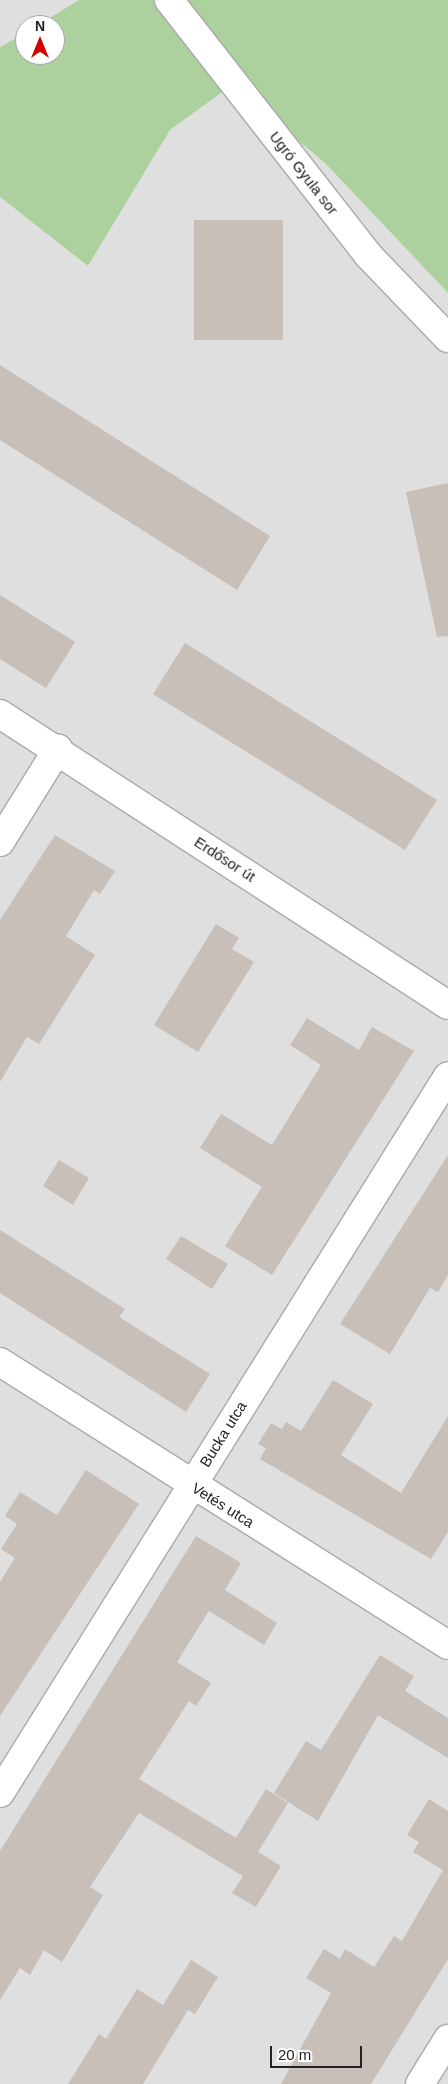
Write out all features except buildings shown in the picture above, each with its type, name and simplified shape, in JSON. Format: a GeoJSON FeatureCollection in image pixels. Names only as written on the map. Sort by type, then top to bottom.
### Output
{"type":"FeatureCollection","features":[{"type":"Feature","properties":{"kind":"street","name":"Ugró Gyula sor"},"geometry":{"type":"LineString","coordinates":[[169,0],[368,255],[448,338]]}},
{"type":"Feature","properties":{"kind":"street","name":"Erdősor út"},"geometry":{"type":"LineString","coordinates":[[0,714],[448,1005]]}},
{"type":"Feature","properties":{"kind":"street"},"geometry":{"type":"LineString","coordinates":[[0,842],[58,750]]}},
{"type":"Feature","properties":{"kind":"street","name":"Bucka utca"},"geometry":{"type":"LineString","coordinates":[[0,1793],[190,1486],[448,1076]]}},
{"type":"Feature","properties":{"kind":"street","name":"Vetés utca"},"geometry":{"type":"LineString","coordinates":[[0,1362],[190,1486],[448,1645]]}},
{"type":"Feature","properties":{"kind":"street"},"geometry":{"type":"LineString","coordinates":[[420,2084],[448,2039]]}},
{"type":"Feature","properties":{"kind":"shaded area"},"geometry":{"type":"Polygon","coordinates":[[[0,0],[79,0],[79,2],[56,15],[15,15],[15,39],[0,47],[0,0]]]}},
{"type":"Feature","properties":{"kind":"shaded area"},"geometry":{"type":"Polygon","coordinates":[[[232,85],[325,163],[448,293],[448,2084],[0,2084],[0,197],[88,266],[170,130],[232,85]]]}},
{"type":"Feature","properties":{"kind":"green space"},"geometry":{"type":"Polygon","coordinates":[[[79,0],[448,0],[448,293],[325,163],[232,85],[170,130],[88,266],[0,197],[0,47],[15,39],[15,65],[65,65],[65,15],[54,15],[79,0]]]}}]}
